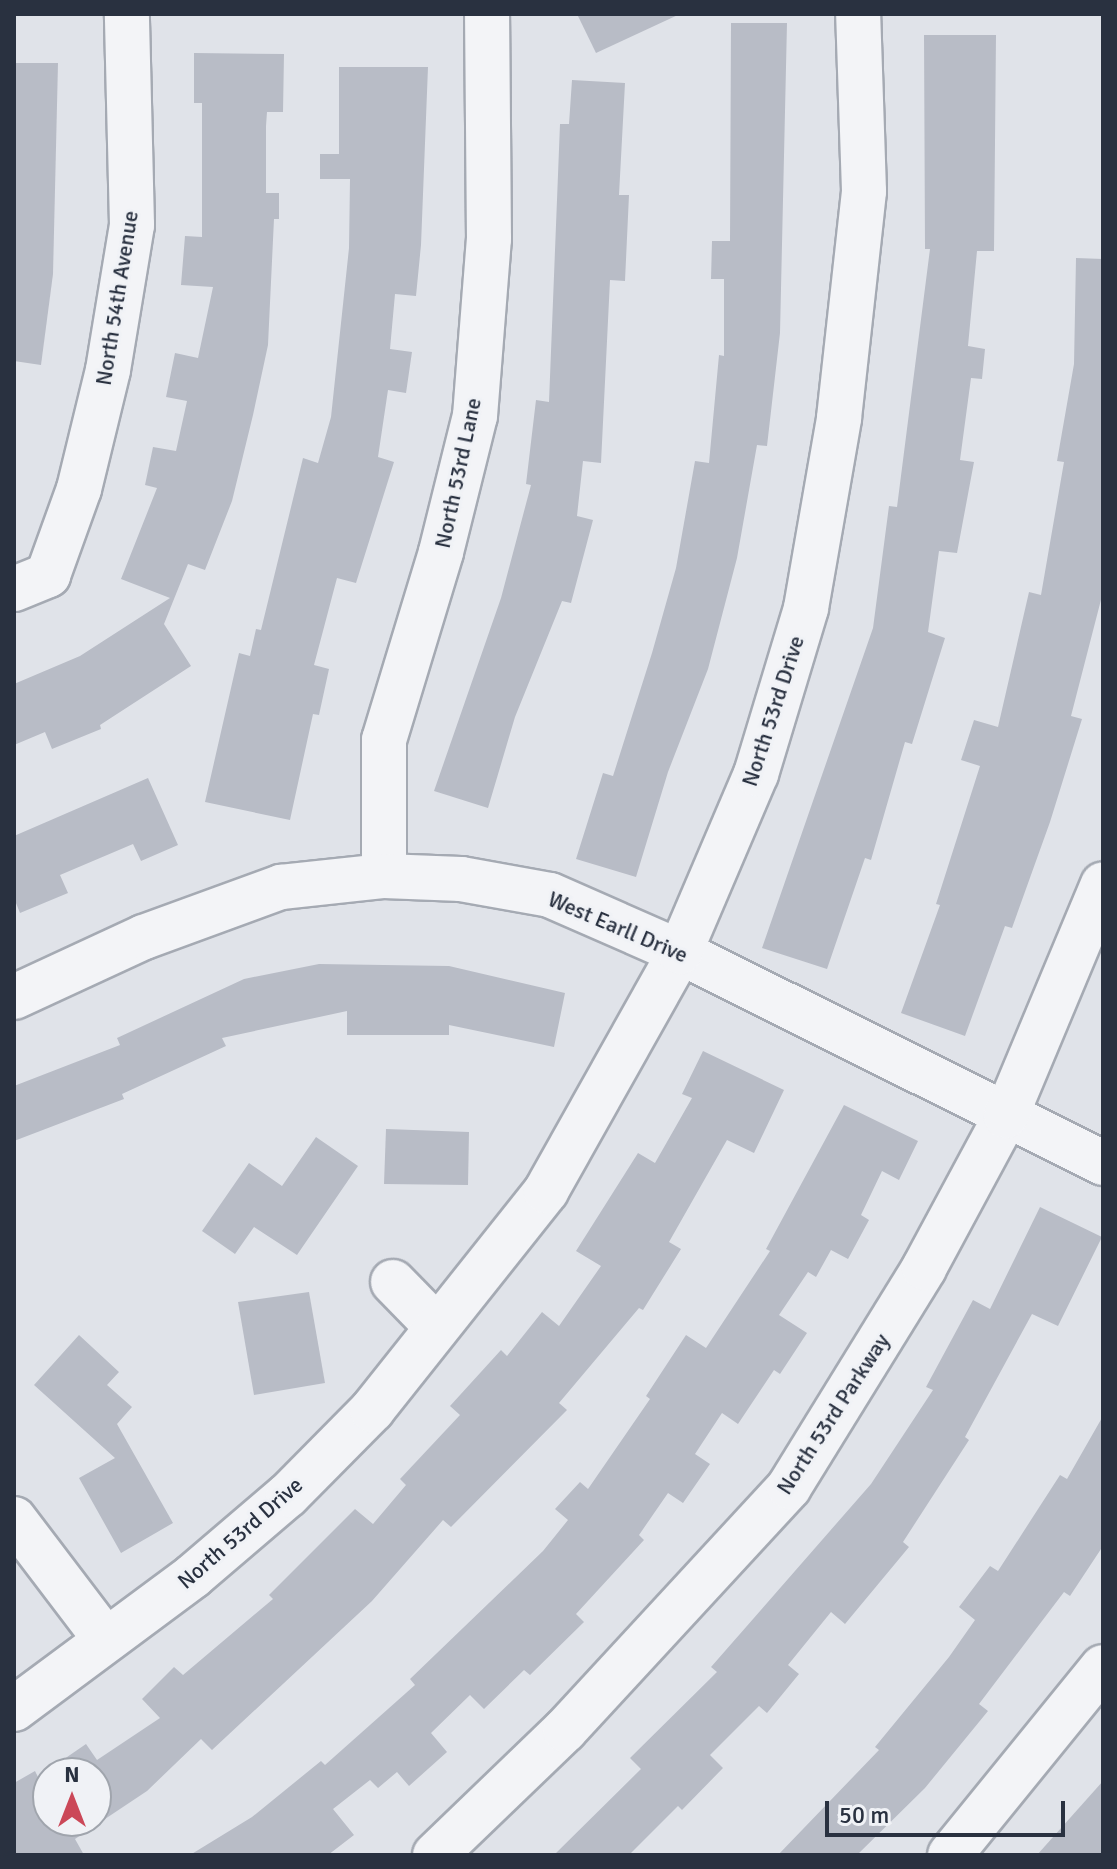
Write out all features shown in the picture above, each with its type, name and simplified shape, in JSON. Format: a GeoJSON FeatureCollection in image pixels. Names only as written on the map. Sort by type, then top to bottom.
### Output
{"type":"FeatureCollection","features":[{"type":"Feature","properties":{"kind":"street","name":"North 54th Avenue"},"geometry":{"type":"LineString","coordinates":[[31,582],[79,489],[108,370],[132,225],[127,14]]}},
{"type":"Feature","properties":{"kind":"street","name":"North 53rd Lane"},"geometry":{"type":"LineString","coordinates":[[384,876],[384,740],[441,552],[475,416],[489,239],[487,14]]}},
{"type":"Feature","properties":{"kind":"street","name":"North 53rd Drive"},"geometry":{"type":"LineString","coordinates":[[14,1709],[288,1495],[372,1410],[435,1325],[546,1191],[680,952],[756,774],[806,608],[839,418],[864,191],[858,14]]}},
{"type":"Feature","properties":{"kind":"street","name":"West Earll Drive"},"geometry":{"type":"LineString","coordinates":[[14,997],[144,937],[281,887],[384,876],[461,879],[550,895],[680,952],[1103,1163]]}},
{"type":"Feature","properties":{"kind":"street","name":"North 53rd Parkway"},"geometry":{"type":"LineString","coordinates":[[435,1855],[565,1730],[789,1487],[917,1281],[1006,1116],[1103,884]]}},
{"type":"Feature","properties":{"kind":"street"},"geometry":{"type":"LineString","coordinates":[[393,1282],[435,1325]]}},
{"type":"Feature","properties":{"kind":"street"},"geometry":{"type":"LineString","coordinates":[[14,1519],[106,1640]]}},
{"type":"Feature","properties":{"kind":"street"},"geometry":{"type":"LineString","coordinates":[[950,1855],[1103,1667]]}},
{"type":"Feature","properties":{"kind":"building"},"geometry":{"type":"Polygon","coordinates":[[[577,14],[680,14],[596,53],[577,14]]]}},
{"type":"Feature","properties":{"kind":"building"},"geometry":{"type":"Polygon","coordinates":[[[731,23],[787,23],[780,333],[767,446],[757,445],[737,558],[708,669],[668,772],[636,877],[576,859],[603,773],[613,776],[652,653],[676,568],[695,461],[709,463],[719,355],[724,356],[724,279],[711,279],[712,241],[730,241],[731,23]]]}},
{"type":"Feature","properties":{"kind":"building"},"geometry":{"type":"Polygon","coordinates":[[[924,35],[996,35],[994,251],[977,251],[968,346],[985,349],[982,379],[971,378],[960,460],[974,462],[957,553],[939,551],[928,632],[945,638],[912,744],[905,742],[871,860],[865,858],[827,969],[762,948],[873,628],[889,506],[897,507],[930,249],[925,249],[924,35]]]}},
{"type":"Feature","properties":{"kind":"building"},"geometry":{"type":"Polygon","coordinates":[[[194,53],[284,54],[283,112],[267,112],[266,126],[266,193],[279,193],[279,219],[274,219],[268,345],[232,501],[205,570],[188,564],[164,624],[191,666],[100,725],[101,729],[52,749],[45,732],[14,745],[14,684],[80,656],[170,598],[121,579],[157,488],[145,485],[153,447],[176,451],[187,401],[166,397],[175,353],[198,358],[213,287],[181,285],[185,236],[202,237],[202,103],[194,103],[194,53]]]}},
{"type":"Feature","properties":{"kind":"building"},"geometry":{"type":"Polygon","coordinates":[[[14,63],[58,63],[53,274],[41,365],[14,361],[14,63]]]}},
{"type":"Feature","properties":{"kind":"building"},"geometry":{"type":"Polygon","coordinates":[[[339,67],[428,67],[421,245],[416,296],[395,294],[390,349],[412,352],[406,393],[388,390],[378,457],[394,462],[356,583],[337,578],[314,665],[329,669],[319,715],[313,714],[290,820],[205,802],[239,653],[250,656],[256,629],[261,630],[303,458],[318,463],[331,417],[349,248],[350,179],[320,179],[320,154],[339,154],[339,67]]]}},
{"type":"Feature","properties":{"kind":"building"},"geometry":{"type":"Polygon","coordinates":[[[572,80],[625,83],[619,195],[629,195],[625,281],[610,280],[601,463],[583,461],[577,516],[593,520],[571,603],[562,601],[515,717],[488,808],[434,791],[501,598],[531,485],[526,484],[536,400],[549,402],[560,124],[569,124],[572,80]]]}},
{"type":"Feature","properties":{"kind":"building"},"geometry":{"type":"Polygon","coordinates":[[[1076,258],[1103,259],[1103,592],[1071,716],[1082,719],[1050,822],[1012,928],[1005,926],[965,1036],[901,1013],[940,905],[936,904],[980,766],[961,760],[974,720],[998,727],[1029,592],[1041,595],[1064,462],[1057,461],[1074,364],[1076,258]]]}},
{"type":"Feature","properties":{"kind":"building"},"geometry":{"type":"Polygon","coordinates":[[[148,778],[178,845],[141,861],[133,844],[60,875],[68,893],[20,913],[14,898],[14,836],[148,778]]]}},
{"type":"Feature","properties":{"kind":"building"},"geometry":{"type":"Polygon","coordinates":[[[319,964],[449,966],[565,993],[554,1047],[449,1025],[449,1035],[347,1035],[347,1011],[222,1038],[226,1046],[122,1094],[124,1099],[14,1141],[14,1086],[120,1045],[117,1038],[244,979],[319,964]]]}},
{"type":"Feature","properties":{"kind":"building"},"geometry":{"type":"Polygon","coordinates":[[[703,1051],[784,1090],[754,1153],[727,1140],[669,1242],[681,1249],[643,1310],[639,1308],[559,1403],[567,1410],[451,1527],[443,1520],[372,1601],[212,1750],[201,1739],[147,1791],[112,1814],[112,1757],[102,1757],[160,1718],[142,1699],[174,1667],[183,1675],[273,1599],[269,1595],[355,1509],[373,1524],[406,1485],[400,1479],[460,1415],[450,1406],[501,1350],[507,1356],[542,1312],[559,1326],[601,1266],[576,1251],[638,1153],[655,1163],[692,1098],[682,1094],[703,1051]]]}},
{"type":"Feature","properties":{"kind":"building"},"geometry":{"type":"Polygon","coordinates":[[[844,1105],[918,1141],[899,1180],[882,1171],[861,1215],[869,1220],[848,1259],[831,1250],[816,1277],[808,1272],[779,1315],[807,1333],[780,1374],[774,1370],[738,1424],[722,1413],[695,1454],[710,1464],[683,1503],[668,1493],[639,1535],[644,1540],[576,1614],[584,1622],[530,1675],[524,1670],[484,1709],[470,1695],[431,1733],[447,1752],[409,1786],[397,1772],[378,1788],[370,1780],[333,1809],[354,1835],[328,1855],[190,1855],[252,1817],[321,1761],[325,1765],[415,1685],[410,1679],[543,1551],[568,1520],[555,1509],[580,1482],[588,1489],[650,1399],[646,1396],[686,1335],[706,1348],[770,1251],[766,1249],[844,1105]]]}},
{"type":"Feature","properties":{"kind":"building"},"geometry":{"type":"Polygon","coordinates":[[[386,1129],[469,1132],[468,1185],[384,1184],[386,1129]]]}},
{"type":"Feature","properties":{"kind":"building"},"geometry":{"type":"Polygon","coordinates":[[[316,1137],[358,1166],[297,1255],[254,1227],[235,1254],[202,1231],[249,1163],[282,1186],[316,1137]]]}},
{"type":"Feature","properties":{"kind":"building"},"geometry":{"type":"Polygon","coordinates":[[[1040,1207],[1102,1237],[1058,1326],[1032,1314],[965,1437],[969,1440],[903,1542],[909,1547],[845,1624],[831,1612],[788,1665],[799,1674],[767,1713],[759,1706],[710,1755],[723,1768],[682,1810],[678,1806],[629,1855],[554,1855],[641,1769],[630,1758],[717,1672],[711,1667],[871,1484],[933,1390],[926,1387],[973,1300],[990,1309],[1040,1207]]]}},
{"type":"Feature","properties":{"kind":"building"},"geometry":{"type":"Polygon","coordinates":[[[309,1292],[325,1383],[254,1395],[238,1302],[309,1292]]]}},
{"type":"Feature","properties":{"kind":"building"},"geometry":{"type":"Polygon","coordinates":[[[79,1335],[119,1372],[107,1385],[132,1407],[117,1424],[173,1523],[121,1553],[79,1478],[115,1458],[34,1385],[79,1335]]]}},
{"type":"Feature","properties":{"kind":"building"},"geometry":{"type":"Polygon","coordinates":[[[1103,1416],[1103,1546],[1070,1596],[1064,1592],[979,1704],[988,1711],[925,1788],[857,1855],[778,1855],[879,1750],[875,1747],[949,1657],[975,1620],[959,1607],[990,1566],[998,1571],[1060,1475],[1067,1479],[1103,1416]]]}},
{"type":"Feature","properties":{"kind":"building"},"geometry":{"type":"Polygon","coordinates":[[[86,1744],[95,1757],[67,1757],[86,1744]]]}},
{"type":"Feature","properties":{"kind":"building"},"geometry":{"type":"Polygon","coordinates":[[[32,1773],[32,1837],[78,1837],[75,1839],[84,1855],[14,1855],[14,1783],[32,1773]]]}},
{"type":"Feature","properties":{"kind":"building"},"geometry":{"type":"Polygon","coordinates":[[[1103,1781],[1103,1855],[1037,1855],[1103,1781]]]}}]}
